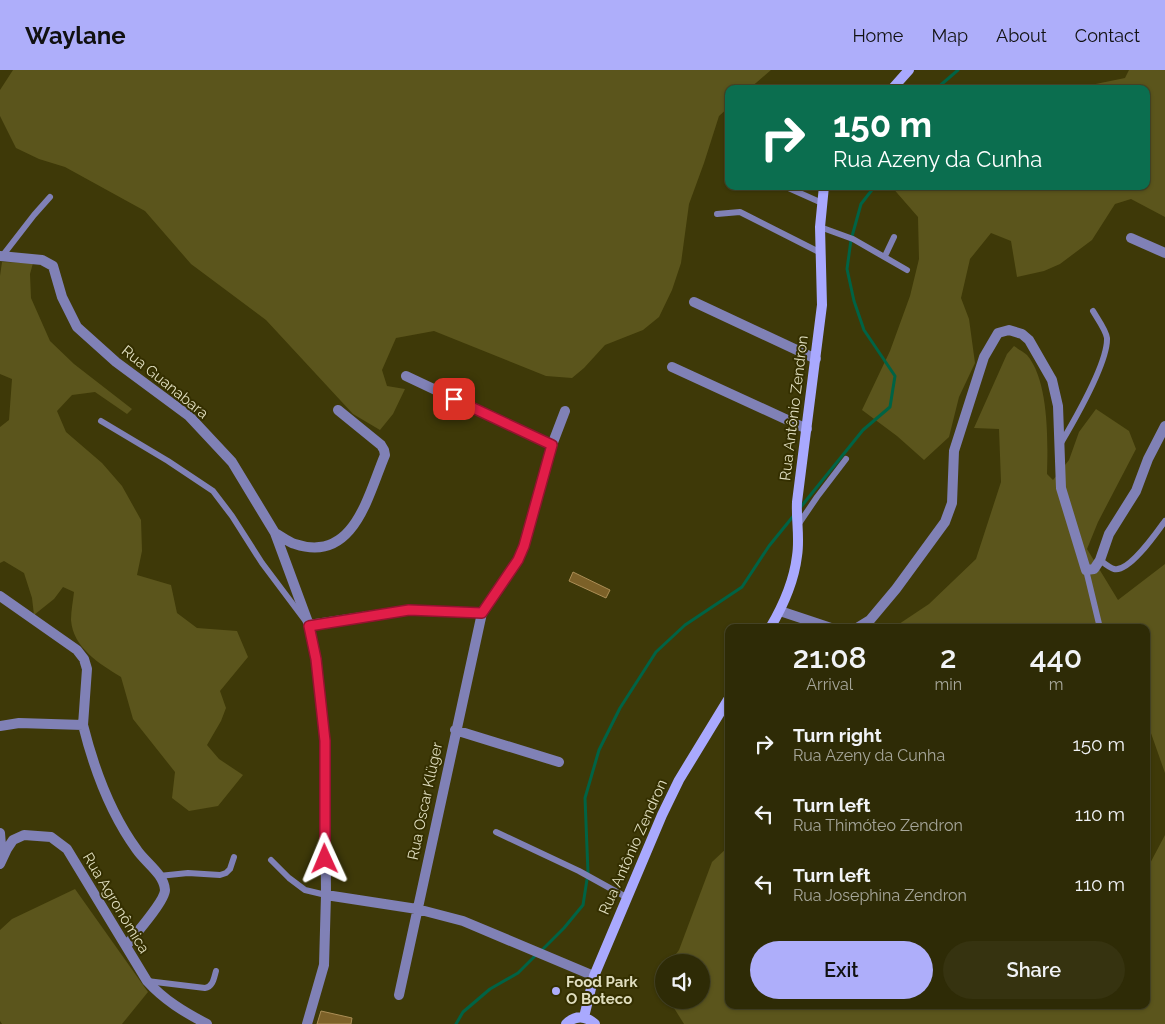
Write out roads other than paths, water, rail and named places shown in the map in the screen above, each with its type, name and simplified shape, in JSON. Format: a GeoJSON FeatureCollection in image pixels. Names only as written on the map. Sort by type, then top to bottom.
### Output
{"type":"FeatureCollection","features":[{"type":"Feature","properties":{"kind":"street"},"geometry":{"type":"LineString","coordinates":[[896,85],[909,70]]}},
{"type":"Feature","properties":{"kind":"street","name":"Rua Antônio Zendron"},"geometry":{"type":"LineString","coordinates":[[772,624],[780,611],[793,578],[798,556],[797,515],[822,305],[820,226],[824,190]]}},
{"type":"Feature","properties":{"kind":"street"},"geometry":{"type":"LineString","coordinates":[[1131,238],[1165,253]]}},
{"type":"Feature","properties":{"kind":"street","name":"Rua Guanabara"},"geometry":{"type":"LineString","coordinates":[[2,256],[42,260],[53,266],[62,297],[77,327],[116,362],[189,416],[232,462],[275,533],[309,626],[316,659],[325,741],[326,895],[324,965],[306,1024]]}},
{"type":"Feature","properties":{"kind":"street"},"geometry":{"type":"LineString","coordinates":[[694,302],[816,359]]}},
{"type":"Feature","properties":{"kind":"street"},"geometry":{"type":"LineString","coordinates":[[863,624],[870,620],[896,589],[945,522],[952,503],[954,451],[984,357],[998,333],[1008,330],[1022,334],[1029,340],[1052,380],[1058,406],[1061,488],[1086,570],[1094,569],[1100,560],[1109,534],[1136,491],[1148,459],[1165,426]]}},
{"type":"Feature","properties":{"kind":"street"},"geometry":{"type":"LineString","coordinates":[[672,367],[807,429]]}},
{"type":"Feature","properties":{"kind":"street"},"geometry":{"type":"LineString","coordinates":[[406,376],[552,445]]}},
{"type":"Feature","properties":{"kind":"street"},"geometry":{"type":"LineString","coordinates":[[275,533],[294,544],[314,548],[332,545],[346,536],[356,523],[385,455],[381,445],[338,410]]}},
{"type":"Feature","properties":{"kind":"street"},"geometry":{"type":"LineString","coordinates":[[309,626],[409,610],[482,613],[518,560],[524,546],[552,445],[566,411]]}},
{"type":"Feature","properties":{"kind":"street"},"geometry":{"type":"LineString","coordinates":[[0,596],[76,650],[84,658],[87,669],[83,725],[91,757],[102,786],[129,838],[159,876],[164,886],[165,893],[160,902],[126,946]]}},
{"type":"Feature","properties":{"kind":"street"},"geometry":{"type":"LineString","coordinates":[[780,611],[819,624]]}},
{"type":"Feature","properties":{"kind":"street","name":"Rua Oscar Klüger"},"geometry":{"type":"LineString","coordinates":[[399,995],[455,730],[482,613]]}},
{"type":"Feature","properties":{"kind":"street","name":"Rua Antônio Zendron"},"geometry":{"type":"LineString","coordinates":[[584,1017],[594,976],[666,806],[679,780],[725,705]]}},
{"type":"Feature","properties":{"kind":"street"},"geometry":{"type":"LineString","coordinates":[[0,726],[19,723],[83,725]]}},
{"type":"Feature","properties":{"kind":"street"},"geometry":{"type":"LineString","coordinates":[[455,730],[559,762]]}},
{"type":"Feature","properties":{"kind":"street"},"geometry":{"type":"LineString","coordinates":[[0,833],[1,861]]}},
{"type":"Feature","properties":{"kind":"street","name":"Rua Agronômica"},"geometry":{"type":"LineString","coordinates":[[1,861],[13,840],[33,835],[51,837],[67,849],[147,981],[158,993],[174,1005],[207,1024]]}},
{"type":"Feature","properties":{"kind":"street"},"geometry":{"type":"LineString","coordinates":[[326,895],[417,909],[463,921],[594,976]]}},
{"type":"Feature","properties":{"kind":"street"},"geometry":{"type":"LineString","coordinates":[[566,1024],[570,1019],[577,1017],[590,1019],[595,1024]]}},
{"type":"Feature","properties":{"kind":"lane"},"geometry":{"type":"LineString","coordinates":[[793,190],[822,203]]}},
{"type":"Feature","properties":{"kind":"lane"},"geometry":{"type":"LineString","coordinates":[[2,256],[50,197]]}},
{"type":"Feature","properties":{"kind":"lane"},"geometry":{"type":"LineString","coordinates":[[717,214],[740,212],[821,253]]}},
{"type":"Feature","properties":{"kind":"lane"},"geometry":{"type":"LineString","coordinates":[[820,226],[853,239],[907,270]]}},
{"type":"Feature","properties":{"kind":"lane"},"geometry":{"type":"LineString","coordinates":[[885,256],[894,237]]}},
{"type":"Feature","properties":{"kind":"lane"},"geometry":{"type":"LineString","coordinates":[[1060,445],[1076,417],[1102,359],[1107,337],[1093,311]]}},
{"type":"Feature","properties":{"kind":"lane"},"geometry":{"type":"LineString","coordinates":[[101,421],[168,461],[213,492],[232,516],[262,563],[309,626]]}},
{"type":"Feature","properties":{"kind":"lane"},"geometry":{"type":"LineString","coordinates":[[797,515],[816,497],[846,459]]}},
{"type":"Feature","properties":{"kind":"lane"},"geometry":{"type":"LineString","coordinates":[[1100,560],[1114,569],[1122,568],[1142,551],[1165,521]]}},
{"type":"Feature","properties":{"kind":"lane"},"geometry":{"type":"LineString","coordinates":[[1086,570],[1099,624]]}},
{"type":"Feature","properties":{"kind":"lane"},"geometry":{"type":"LineString","coordinates":[[496,832],[579,871],[626,897]]}},
{"type":"Feature","properties":{"kind":"lane"},"geometry":{"type":"LineString","coordinates":[[159,876],[188,873],[220,875],[230,869],[234,857]]}},
{"type":"Feature","properties":{"kind":"lane"},"geometry":{"type":"LineString","coordinates":[[271,860],[288,878],[305,890],[326,895]]}},
{"type":"Feature","properties":{"kind":"lane"},"geometry":{"type":"LineString","coordinates":[[147,981],[209,988],[212,985],[216,971]]}},
{"type":"Feature","properties":{"kind":"waterway"},"geometry":{"type":"LineString","coordinates":[[941,85],[958,70]]}},
{"type":"Feature","properties":{"kind":"waterway"},"geometry":{"type":"LineString","coordinates":[[800,508],[863,430],[890,407],[895,376],[864,330],[854,301],[847,269],[851,240],[861,204],[872,190]]}},
{"type":"Feature","properties":{"kind":"waterway"},"geometry":{"type":"LineString","coordinates":[[541,951],[583,905],[588,873],[585,798],[599,750],[620,708],[656,652],[685,625],[742,587],[769,546],[795,514]]}},
{"type":"Feature","properties":{"kind":"waterway"},"geometry":{"type":"LineString","coordinates":[[456,1024],[463,1012],[490,989],[518,973],[536,955]]}},
{"type":"Feature","properties":{"kind":"place","name":"Food Park O Boteco"},"geometry":{"type":"Point","coordinates":[556,991]}}]}
